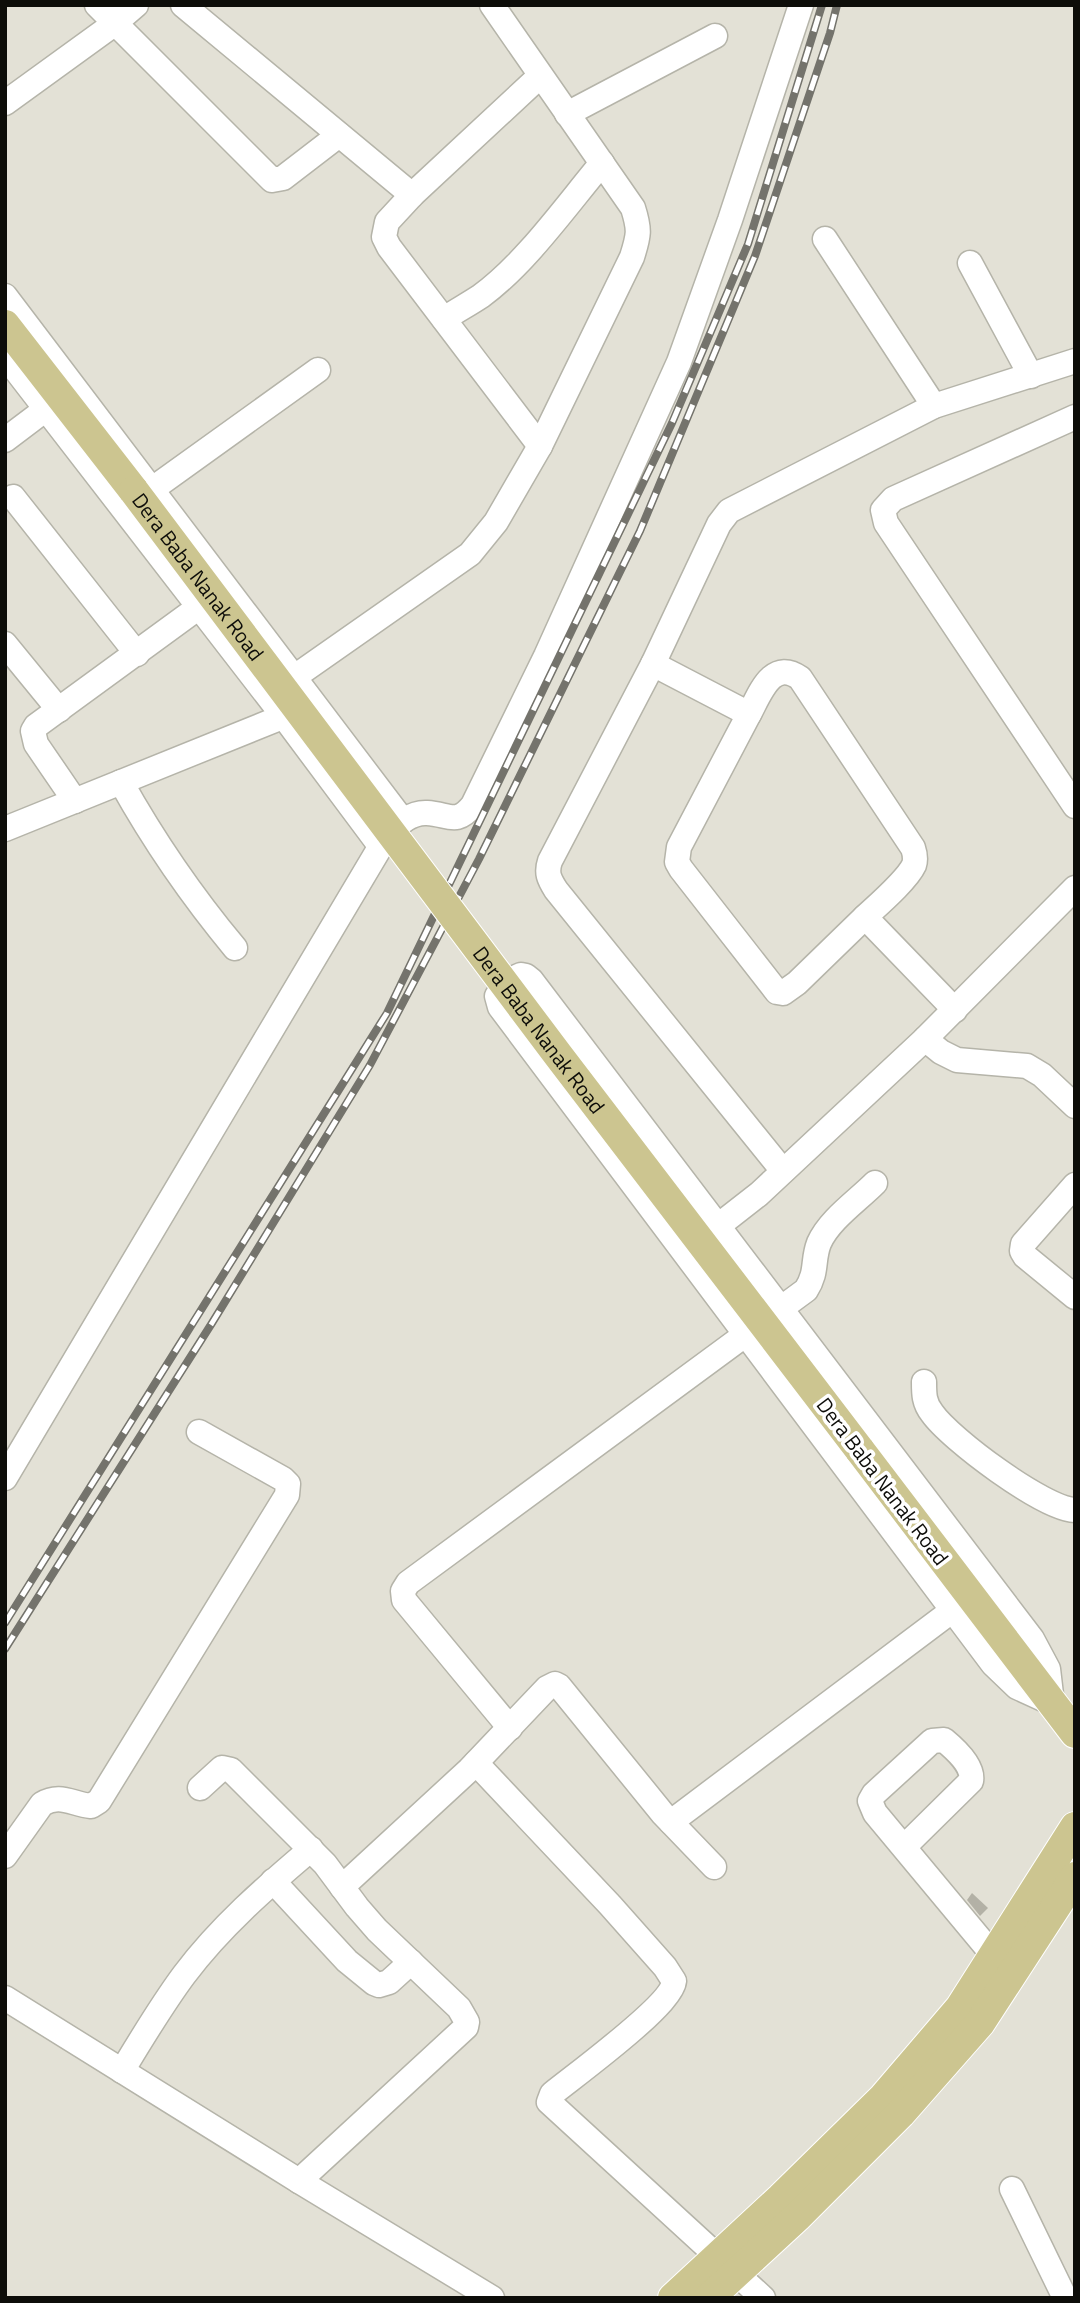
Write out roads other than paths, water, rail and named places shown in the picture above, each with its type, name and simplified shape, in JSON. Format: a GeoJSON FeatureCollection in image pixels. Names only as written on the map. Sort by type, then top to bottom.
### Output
{"type":"FeatureCollection","features":[{"type":"Feature","properties":{"kind":"main road","name":"Dera Baba Nanak Road"},"geometry":{"type":"LineString","coordinates":[[5,325],[142,502],[679,1216],[1075,1733]]}},
{"type":"Feature","properties":{"kind":"main road"},"geometry":{"type":"LineString","coordinates":[[709,2298],[727,2264],[781,2199],[883,2098],[960,2008],[1075,1828]]}},
{"type":"Feature","properties":{"kind":"main road"},"geometry":{"type":"LineString","coordinates":[[673,2298],[798,2216],[900,2115],[980,2023],[1075,1877]]}},
{"type":"Feature","properties":{"kind":"street"},"geometry":{"type":"LineString","coordinates":[[97,5],[272,180],[283,178],[340,135]]}},
{"type":"Feature","properties":{"kind":"street"},"geometry":{"type":"LineString","coordinates":[[5,103],[136,5]]}},
{"type":"Feature","properties":{"kind":"street"},"geometry":{"type":"LineString","coordinates":[[183,5],[412,195]]}},
{"type":"Feature","properties":{"kind":"street"},"geometry":{"type":"LineString","coordinates":[[293,677],[470,554],[496,522],[540,446],[632,257],[637,241],[639,226],[632,208],[492,5]]}},
{"type":"Feature","properties":{"kind":"street"},"geometry":{"type":"LineString","coordinates":[[5,1478],[388,834],[403,821],[417,814],[428,813],[455,818],[466,814],[473,805],[540,669],[679,362],[730,220],[801,5]]}},
{"type":"Feature","properties":{"kind":"street"},"geometry":{"type":"LineString","coordinates":[[567,114],[715,36]]}},
{"type":"Feature","properties":{"kind":"street"},"geometry":{"type":"LineString","coordinates":[[540,76],[412,195],[387,222],[384,237],[540,446]]}},
{"type":"Feature","properties":{"kind":"street"},"geometry":{"type":"LineString","coordinates":[[444,319],[482,295],[505,275],[601,163]]}},
{"type":"Feature","properties":{"kind":"street"},"geometry":{"type":"LineString","coordinates":[[825,239],[934,406]]}},
{"type":"Feature","properties":{"kind":"street"},"geometry":{"type":"LineString","coordinates":[[970,263],[1031,376]]}},
{"type":"Feature","properties":{"kind":"street"},"geometry":{"type":"LineString","coordinates":[[5,296],[403,821]]}},
{"type":"Feature","properties":{"kind":"street"},"geometry":{"type":"LineString","coordinates":[[5,356],[381,847]]}},
{"type":"Feature","properties":{"kind":"street"},"geometry":{"type":"LineString","coordinates":[[783,1171],[549,879],[547,870],[550,861],[653,664],[719,524],[729,511],[934,406],[1075,361]]}},
{"type":"Feature","properties":{"kind":"street"},"geometry":{"type":"LineString","coordinates":[[151,490],[318,370]]}},
{"type":"Feature","properties":{"kind":"street"},"geometry":{"type":"LineString","coordinates":[[5,440],[46,409]]}},
{"type":"Feature","properties":{"kind":"street"},"geometry":{"type":"LineString","coordinates":[[1075,417],[894,499],[883,510],[886,523],[1075,806]]}},
{"type":"Feature","properties":{"kind":"street"},"geometry":{"type":"LineString","coordinates":[[13,497],[137,654]]}},
{"type":"Feature","properties":{"kind":"street"},"geometry":{"type":"LineString","coordinates":[[75,800],[33,737],[36,726],[199,607]]}},
{"type":"Feature","properties":{"kind":"street"},"geometry":{"type":"LineString","coordinates":[[5,644],[59,710]]}},
{"type":"Feature","properties":{"kind":"street"},"geometry":{"type":"LineString","coordinates":[[653,664],[749,714]]}},
{"type":"Feature","properties":{"kind":"street"},"geometry":{"type":"LineString","coordinates":[[782,671],[792,672],[800,678],[916,856],[914,866],[865,917],[797,983],[783,993],[777,992],[677,862],[679,847],[749,714],[767,682],[782,671]]}},
{"type":"Feature","properties":{"kind":"street"},"geometry":{"type":"LineString","coordinates":[[5,829],[314,704]]}},
{"type":"Feature","properties":{"kind":"street"},"geometry":{"type":"LineString","coordinates":[[121,782],[151,835],[180,878],[235,948]]}},
{"type":"Feature","properties":{"kind":"street"},"geometry":{"type":"LineString","coordinates":[[718,1226],[759,1194],[925,1039],[1075,888]]}},
{"type":"Feature","properties":{"kind":"street"},"geometry":{"type":"LineString","coordinates":[[865,917],[955,1010]]}},
{"type":"Feature","properties":{"kind":"street"},"geometry":{"type":"LineString","coordinates":[[526,976],[531,980],[718,1226],[1032,1639],[1048,1670],[1052,1703],[1029,1694],[1006,1679],[500,1007],[497,996],[515,978],[526,976]]}},
{"type":"Feature","properties":{"kind":"street"},"geometry":{"type":"LineString","coordinates":[[925,1039],[957,1060],[1027,1066],[1042,1075],[1075,1106]]}},
{"type":"Feature","properties":{"kind":"street"},"geometry":{"type":"LineString","coordinates":[[510,1728],[404,1600],[403,1591],[408,1583],[806,1290],[814,1277],[818,1246],[824,1233],[875,1183]]}},
{"type":"Feature","properties":{"kind":"street"},"geometry":{"type":"LineString","coordinates":[[1075,1185],[1023,1244],[1022,1251],[1075,1297]]}},
{"type":"Feature","properties":{"kind":"street"},"geometry":{"type":"LineString","coordinates":[[924,1382],[923,1396],[926,1405],[960,1443],[1035,1494],[1068,1510],[1075,1510]]}},
{"type":"Feature","properties":{"kind":"street"},"geometry":{"type":"LineString","coordinates":[[5,1856],[41,1804],[57,1797],[91,1807],[99,1801],[287,1496],[288,1484],[283,1479],[199,1432]]}},
{"type":"Feature","properties":{"kind":"street"},"geometry":{"type":"LineString","coordinates":[[671,1822],[953,1610]]}},
{"type":"Feature","properties":{"kind":"street"},"geometry":{"type":"LineString","coordinates":[[342,1887],[476,1763],[547,1688],[555,1684],[629,1774],[714,1867]]}},
{"type":"Feature","properties":{"kind":"street"},"geometry":{"type":"LineString","coordinates":[[476,1763],[610,1905],[665,1967],[674,1981],[674,1987],[634,2028],[552,2094],[549,2102],[763,2298]]}},
{"type":"Feature","properties":{"kind":"street"},"geometry":{"type":"LineString","coordinates":[[200,1788],[219,1770],[227,1768],[311,1849],[377,1930],[459,2008],[467,2022],[466,2027],[299,2181]]}},
{"type":"Feature","properties":{"kind":"street"},"geometry":{"type":"LineString","coordinates":[[904,1847],[994,1956]]}},
{"type":"Feature","properties":{"kind":"street"},"geometry":{"type":"LineString","coordinates":[[122,2071],[185,1973],[222,1931],[273,1881],[311,1849]]}},
{"type":"Feature","properties":{"kind":"street"},"geometry":{"type":"LineString","coordinates":[[273,1881],[347,1961],[374,1983],[379,1985],[389,1982],[411,1962]]}},
{"type":"Feature","properties":{"kind":"street"},"geometry":{"type":"LineString","coordinates":[[5,1998],[492,2298]]}},
{"type":"Feature","properties":{"kind":"street"},"geometry":{"type":"LineString","coordinates":[[1012,2189],[1065,2298]]}},
{"type":"Feature","properties":{"kind":"railway"},"geometry":{"type":"LineString","coordinates":[[5,1623],[387,1013],[672,423],[748,244],[822,5]]}},
{"type":"Feature","properties":{"kind":"railway"},"geometry":{"type":"LineString","coordinates":[[5,1649],[212,1323],[370,1065],[479,859],[640,531],[755,256],[837,5]]}}]}
